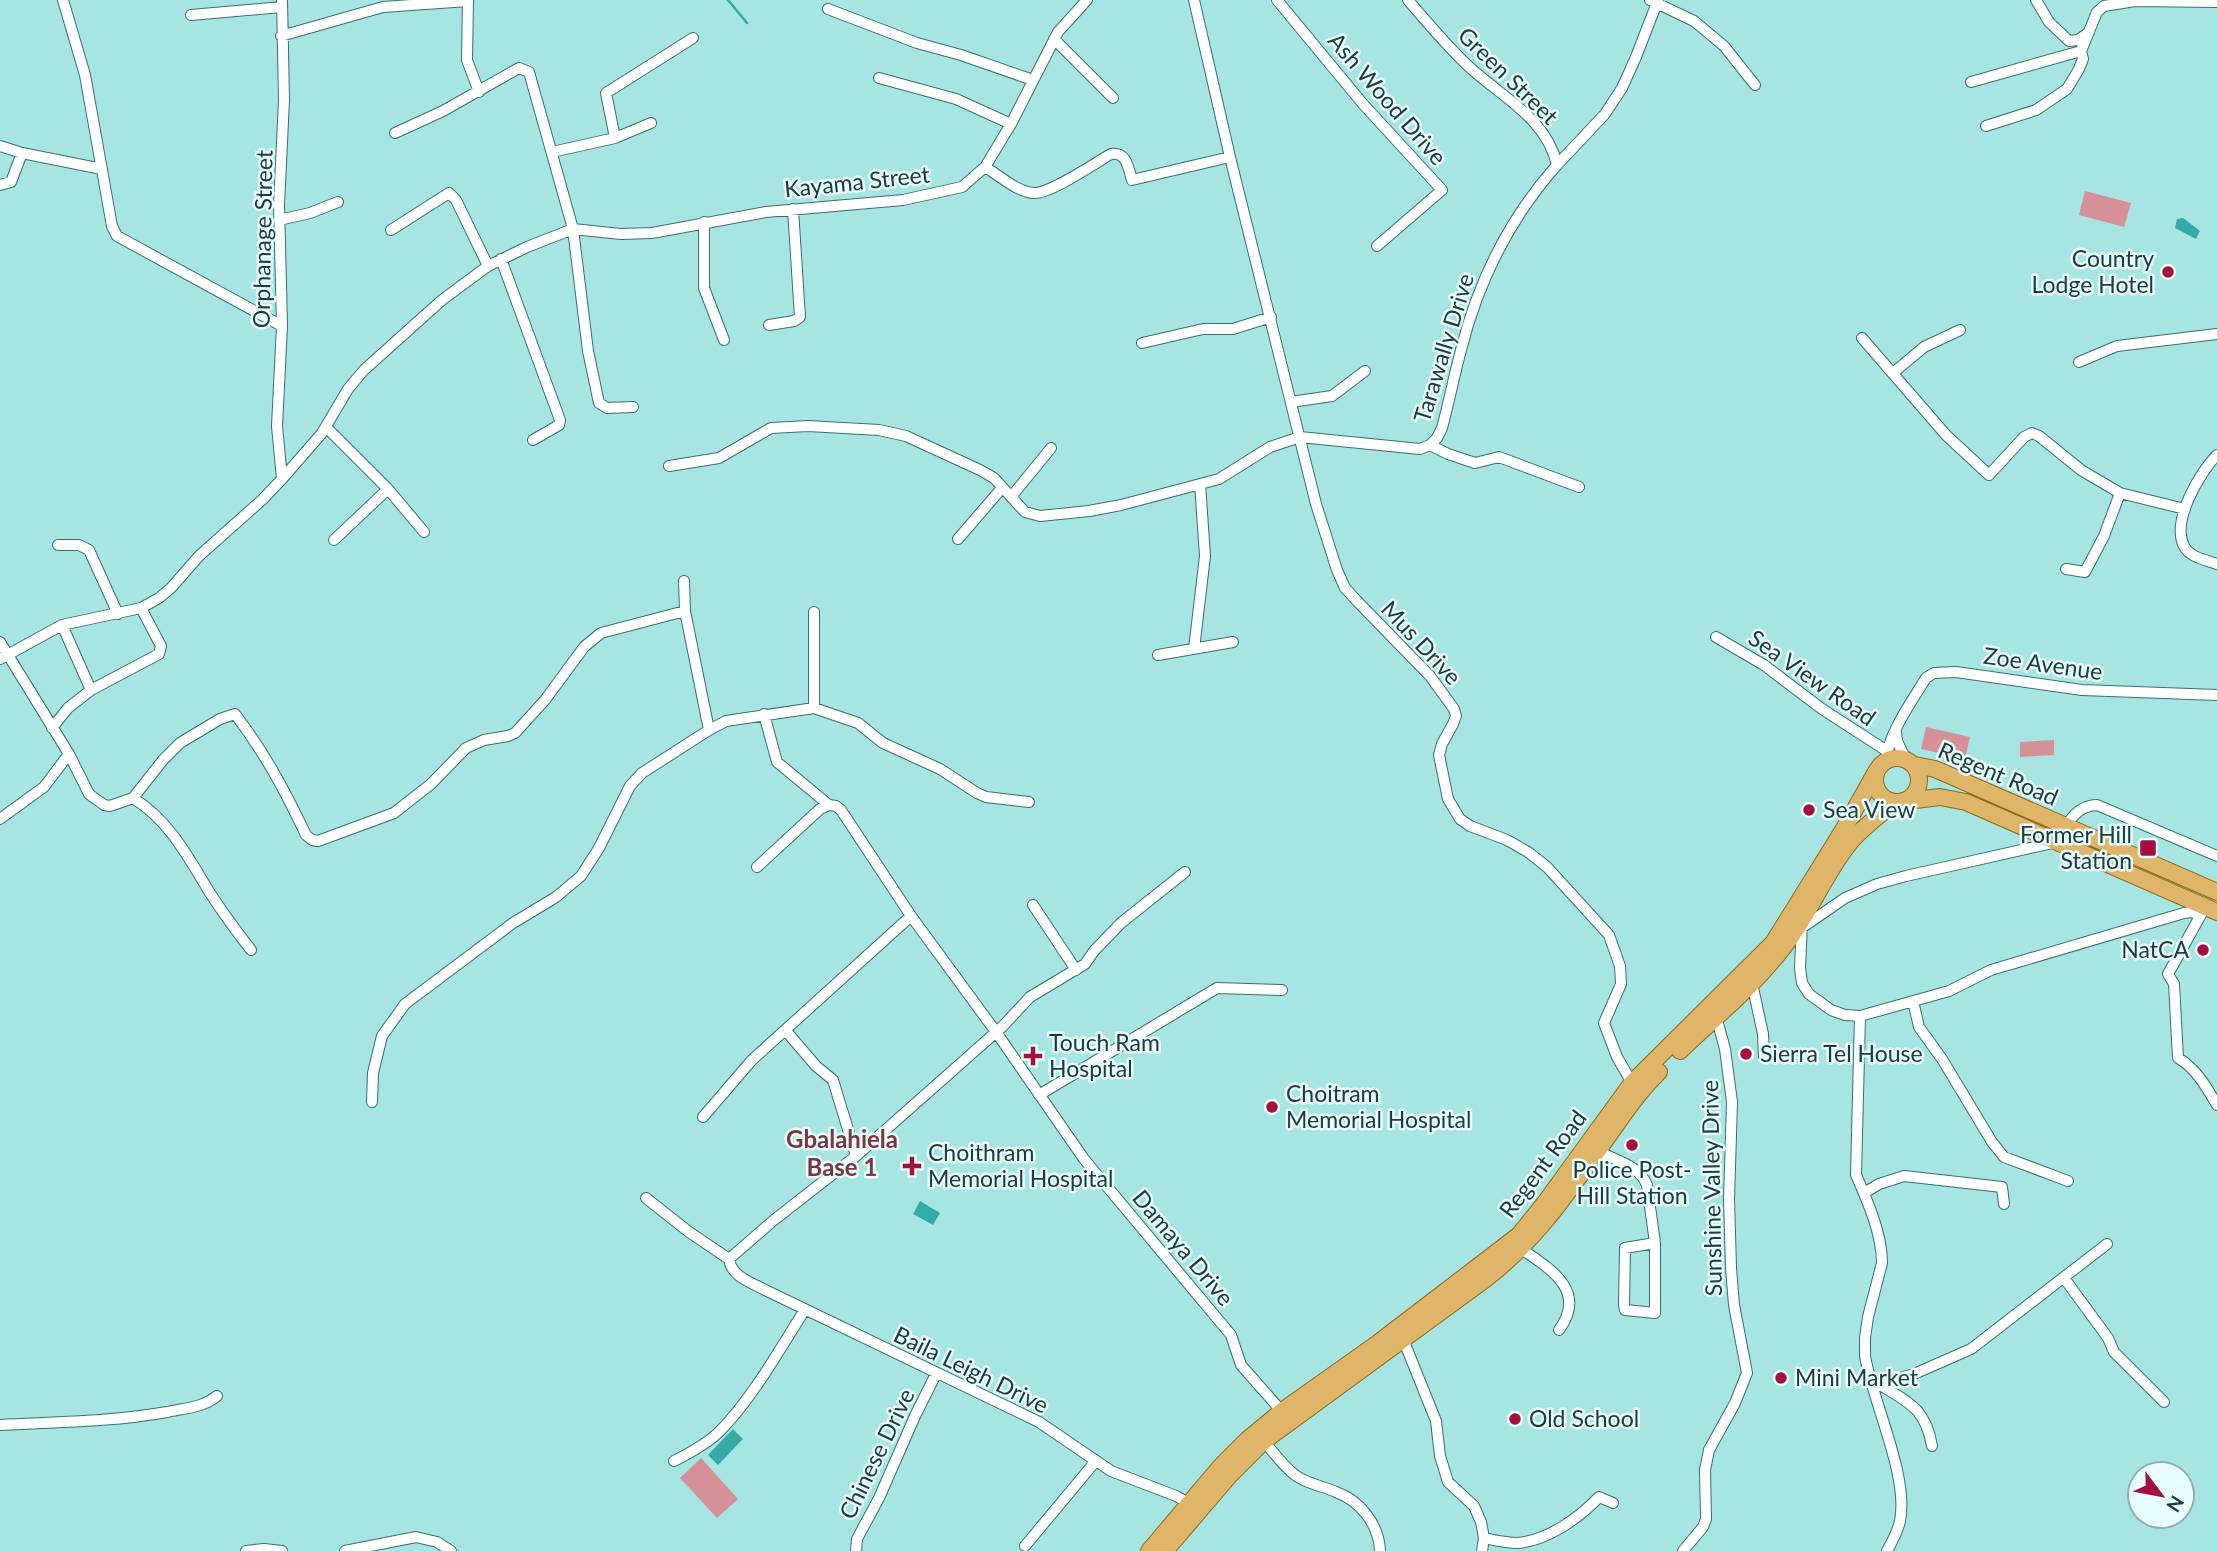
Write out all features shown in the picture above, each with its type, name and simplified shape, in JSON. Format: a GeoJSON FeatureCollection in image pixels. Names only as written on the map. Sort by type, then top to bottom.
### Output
{"type":"FeatureCollection","features":[{"type":"Feature","properties":{"kind":"main road"},"geometry":{"type":"LineString","coordinates":[[1894,758],[1910,762],[1919,781],[1917,790],[1901,802],[1883,798],[1875,786],[1883,761],[1894,758]]}},
{"type":"Feature","properties":{"kind":"main road","name":"Regent Road"},"geometry":{"type":"LineString","coordinates":[[1149,1551],[1230,1475],[1260,1437],[1401,1333],[1487,1278],[1516,1245],[1553,1213],[1632,1083],[1801,918],[1883,761]]}},
{"type":"Feature","properties":{"kind":"main road","name":"Regent Road"},"geometry":{"type":"LineString","coordinates":[[1910,762],[1935,769],[2217,892]]}},
{"type":"Feature","properties":{"kind":"main road","name":"Regent Road"},"geometry":{"type":"LineString","coordinates":[[1592,1148],[1640,1091],[1780,953],[1848,844],[1859,831],[1901,802],[1940,797],[1953,799],[2000,816],[2208,911]]}},
{"type":"Feature","properties":{"kind":"main road","name":"Regent Road"},"geometry":{"type":"LineString","coordinates":[[1165,1551],[1196,1507]]}},
{"type":"Feature","properties":{"kind":"street"},"geometry":{"type":"LineString","coordinates":[[63,0],[86,75],[112,226],[117,236],[282,326]]}},
{"type":"Feature","properties":{"kind":"street"},"geometry":{"type":"LineString","coordinates":[[281,36],[383,3],[468,0],[467,60],[479,92]]}},
{"type":"Feature","properties":{"kind":"street","name":"Kayama Street"},"geometry":{"type":"LineString","coordinates":[[573,229],[652,233],[704,222],[793,209],[903,200],[962,187],[985,167],[1011,124],[1058,32],[1087,0]]}},
{"type":"Feature","properties":{"kind":"street"},"geometry":{"type":"LineString","coordinates":[[1194,0],[1300,437]]}},
{"type":"Feature","properties":{"kind":"street","name":"Ash Wood Drive"},"geometry":{"type":"LineString","coordinates":[[1277,0],[1363,104],[1442,190],[1377,246]]}},
{"type":"Feature","properties":{"kind":"street","name":"Green Street"},"geometry":{"type":"LineString","coordinates":[[1408,0],[1463,61],[1533,120],[1553,149],[1557,165]]}},
{"type":"Feature","properties":{"kind":"street"},"geometry":{"type":"LineString","coordinates":[[2036,0],[2049,22],[2069,41],[2078,40],[2091,31]]}},
{"type":"Feature","properties":{"kind":"street"},"geometry":{"type":"LineString","coordinates":[[1986,126],[2036,110],[2058,96],[2073,80],[2083,58],[2081,51],[2097,12],[2104,6],[2135,1],[2217,2]]}},
{"type":"Feature","properties":{"kind":"street"},"geometry":{"type":"LineString","coordinates":[[1655,2],[1694,21],[1724,46],[1755,85]]}},
{"type":"Feature","properties":{"kind":"street","name":"Tarawally Drive"},"geometry":{"type":"LineString","coordinates":[[1011,497],[1025,512],[1032,515],[1089,511],[1121,505],[1219,479],[1270,447],[1300,437],[1410,450],[1430,445],[1442,428],[1461,349],[1489,268],[1529,201],[1557,165],[1605,114],[1622,88],[1655,2]]}},
{"type":"Feature","properties":{"kind":"street"},"geometry":{"type":"LineString","coordinates":[[191,15],[282,4]]}},
{"type":"Feature","properties":{"kind":"street","name":"Orphanage Street"},"geometry":{"type":"LineString","coordinates":[[282,4],[284,100],[279,220],[282,326],[277,426],[282,479]]}},
{"type":"Feature","properties":{"kind":"street"},"geometry":{"type":"LineString","coordinates":[[828,9],[917,43],[1033,80]]}},
{"type":"Feature","properties":{"kind":"street"},"geometry":{"type":"LineString","coordinates":[[1058,32],[1113,98]]}},
{"type":"Feature","properties":{"kind":"street"},"geometry":{"type":"LineString","coordinates":[[615,138],[606,93],[693,38]]}},
{"type":"Feature","properties":{"kind":"street"},"geometry":{"type":"LineString","coordinates":[[1971,82],[2081,51]]}},
{"type":"Feature","properties":{"kind":"street"},"geometry":{"type":"LineString","coordinates":[[395,133],[479,92],[519,68],[526,68],[534,85],[573,229],[587,339],[599,402],[607,408],[634,407]]}},
{"type":"Feature","properties":{"kind":"street"},"geometry":{"type":"LineString","coordinates":[[879,78],[956,99],[1011,124]]}},
{"type":"Feature","properties":{"kind":"street"},"geometry":{"type":"LineString","coordinates":[[552,152],[615,138],[651,122]]}},
{"type":"Feature","properties":{"kind":"street"},"geometry":{"type":"LineString","coordinates":[[0,146],[102,169]]}},
{"type":"Feature","properties":{"kind":"street"},"geometry":{"type":"LineString","coordinates":[[0,185],[11,182],[22,153]]}},
{"type":"Feature","properties":{"kind":"street"},"geometry":{"type":"LineString","coordinates":[[985,167],[1021,189],[1034,193],[1055,187],[1111,154],[1118,153],[1123,156],[1132,180],[1230,157]]}},
{"type":"Feature","properties":{"kind":"street"},"geometry":{"type":"LineString","coordinates":[[391,230],[449,193],[456,200],[488,266]]}},
{"type":"Feature","properties":{"kind":"street"},"geometry":{"type":"LineString","coordinates":[[279,220],[310,213],[338,202]]}},
{"type":"Feature","properties":{"kind":"street"},"geometry":{"type":"LineString","coordinates":[[769,325],[794,321],[800,317],[793,209]]}},
{"type":"Feature","properties":{"kind":"street"},"geometry":{"type":"LineString","coordinates":[[704,222],[704,288],[724,340]]}},
{"type":"Feature","properties":{"kind":"street"},"geometry":{"type":"LineString","coordinates":[[5,656],[62,625],[141,608],[171,588],[199,556],[282,479],[326,427],[348,389],[364,370],[442,300],[488,266],[573,229]]}},
{"type":"Feature","properties":{"kind":"street"},"geometry":{"type":"LineString","coordinates":[[501,259],[560,421],[559,425],[533,440]]}},
{"type":"Feature","properties":{"kind":"street"},"geometry":{"type":"LineString","coordinates":[[1142,344],[1203,329],[1233,330],[1271,317]]}},
{"type":"Feature","properties":{"kind":"street"},"geometry":{"type":"LineString","coordinates":[[1893,373],[1924,347],[1960,330]]}},
{"type":"Feature","properties":{"kind":"street"},"geometry":{"type":"LineString","coordinates":[[2079,362],[2117,346],[2217,334]]}},
{"type":"Feature","properties":{"kind":"street"},"geometry":{"type":"LineString","coordinates":[[1862,338],[1946,435],[1989,475],[2024,437],[2032,433],[2081,470],[2120,493],[2185,509]]}},
{"type":"Feature","properties":{"kind":"street"},"geometry":{"type":"LineString","coordinates":[[1292,402],[1332,396],[1365,371]]}},
{"type":"Feature","properties":{"kind":"street"},"geometry":{"type":"LineString","coordinates":[[669,466],[719,458],[771,428],[808,426],[879,430],[906,436],[962,461],[993,478],[1011,497],[1051,448]]}},
{"type":"Feature","properties":{"kind":"street"},"geometry":{"type":"LineString","coordinates":[[326,427],[388,489],[424,533]]}},
{"type":"Feature","properties":{"kind":"street","name":"Mus Drive"},"geometry":{"type":"LineString","coordinates":[[1300,437],[1317,504],[1345,588],[1430,676],[1454,709],[1453,724],[1439,755],[1451,807],[1470,826],[1507,840],[1547,867],[1609,935],[1620,965],[1621,984],[1604,1023],[1617,1057],[1632,1083]]}},
{"type":"Feature","properties":{"kind":"street"},"geometry":{"type":"LineString","coordinates":[[1430,445],[1475,463],[1499,457],[1579,486]]}},
{"type":"Feature","properties":{"kind":"street"},"geometry":{"type":"LineString","coordinates":[[2217,455],[2204,470],[2185,509],[2181,535],[2184,547],[2194,555],[2217,564]]}},
{"type":"Feature","properties":{"kind":"street"},"geometry":{"type":"LineString","coordinates":[[1194,649],[1205,564],[1200,484]]}},
{"type":"Feature","properties":{"kind":"street"},"geometry":{"type":"LineString","coordinates":[[958,539],[1002,488]]}},
{"type":"Feature","properties":{"kind":"street"},"geometry":{"type":"LineString","coordinates":[[334,540],[388,489]]}},
{"type":"Feature","properties":{"kind":"street"},"geometry":{"type":"LineString","coordinates":[[2066,569],[2085,572],[2105,536],[2120,493]]}},
{"type":"Feature","properties":{"kind":"street"},"geometry":{"type":"LineString","coordinates":[[58,545],[79,545],[89,550],[118,614]]}},
{"type":"Feature","properties":{"kind":"street"},"geometry":{"type":"LineString","coordinates":[[684,581],[685,611],[709,730]]}},
{"type":"Feature","properties":{"kind":"street"},"geometry":{"type":"LineString","coordinates":[[52,728],[68,708],[91,690],[159,654],[161,646],[141,608]]}},
{"type":"Feature","properties":{"kind":"street"},"geometry":{"type":"LineString","coordinates":[[0,642],[5,656],[69,754],[89,794],[96,801],[110,806],[133,798],[180,743],[209,725],[234,714],[256,741],[280,779],[306,835],[312,840],[328,838],[394,813],[431,783],[466,748],[484,740],[515,733],[545,700],[584,647],[601,633],[685,611]]}},
{"type":"Feature","properties":{"kind":"street"},"geometry":{"type":"LineString","coordinates":[[814,612],[814,708]]}},
{"type":"Feature","properties":{"kind":"street"},"geometry":{"type":"LineString","coordinates":[[62,625],[91,690]]}},
{"type":"Feature","properties":{"kind":"street","name":"Sea View Road"},"geometry":{"type":"LineString","coordinates":[[1716,637],[1764,665],[1822,709],[1883,761]]}},
{"type":"Feature","properties":{"kind":"street"},"geometry":{"type":"LineString","coordinates":[[1158,655],[1233,642]]}},
{"type":"Feature","properties":{"kind":"street","name":"Zoe Avenue"},"geometry":{"type":"LineString","coordinates":[[1883,761],[1896,731],[1926,678],[1944,671],[2106,692],[2217,695]]}},
{"type":"Feature","properties":{"kind":"street"},"geometry":{"type":"LineString","coordinates":[[372,1102],[373,1073],[383,1036],[405,1004],[513,923],[556,897],[581,876],[599,848],[630,786],[642,773],[726,721],[814,708],[858,723],[883,743],[940,769],[986,797],[1029,802]]}},
{"type":"Feature","properties":{"kind":"street","name":"Damaya Drive"},"geometry":{"type":"LineString","coordinates":[[764,714],[777,762],[830,805],[841,810],[911,915],[1091,1169],[1231,1335],[1241,1365],[1286,1416]]}},
{"type":"Feature","properties":{"kind":"street"},"geometry":{"type":"LineString","coordinates":[[1896,731],[1897,741],[1910,762]]}},
{"type":"Feature","properties":{"kind":"street"},"geometry":{"type":"LineString","coordinates":[[0,819],[44,787],[69,754]]}},
{"type":"Feature","properties":{"kind":"street"},"geometry":{"type":"LineString","coordinates":[[133,798],[172,832],[209,892],[251,950]]}},
{"type":"Feature","properties":{"kind":"street"},"geometry":{"type":"LineString","coordinates":[[757,867],[820,809],[830,805]]}},
{"type":"Feature","properties":{"kind":"street"},"geometry":{"type":"LineString","coordinates":[[2208,911],[2184,913],[1991,970],[1948,991],[1860,1016],[1831,1010],[1809,994],[1802,983],[1801,918],[1877,884],[2057,842],[2065,827],[2082,809],[2097,805],[2217,856]]}},
{"type":"Feature","properties":{"kind":"street"},"geometry":{"type":"LineString","coordinates":[[729,1259],[856,1156],[996,1032],[1030,997],[1085,964],[1121,923],[1185,872]]}},
{"type":"Feature","properties":{"kind":"street"},"geometry":{"type":"LineString","coordinates":[[1033,905],[1076,970]]}},
{"type":"Feature","properties":{"kind":"street"},"geometry":{"type":"LineString","coordinates":[[2208,911],[2168,974],[2174,984],[2179,1058],[2186,1062],[2205,1085],[2217,1105]]}},
{"type":"Feature","properties":{"kind":"street"},"geometry":{"type":"LineString","coordinates":[[703,1117],[751,1060],[911,915]]}},
{"type":"Feature","properties":{"kind":"street"},"geometry":{"type":"LineString","coordinates":[[1752,983],[1763,1034],[1764,1057]]}},
{"type":"Feature","properties":{"kind":"street"},"geometry":{"type":"LineString","coordinates":[[1039,1095],[1217,988],[1282,989]]}},
{"type":"Feature","properties":{"kind":"street"},"geometry":{"type":"LineString","coordinates":[[1913,1001],[1919,1027],[2004,1157],[2068,1181]]}},
{"type":"Feature","properties":{"kind":"street","name":"Sunshine Valley Drive"},"geometry":{"type":"LineString","coordinates":[[1683,1551],[1703,1527],[1706,1519],[1705,1470],[1709,1450],[1735,1403],[1747,1373],[1734,1305],[1731,1268],[1729,1199],[1732,1101],[1725,1049],[1716,1016]]}},
{"type":"Feature","properties":{"kind":"street"},"geometry":{"type":"LineString","coordinates":[[1860,1016],[1857,1175],[1882,1251],[1882,1263],[1865,1338],[1865,1356],[1899,1482],[1900,1521],[1887,1551]]}},
{"type":"Feature","properties":{"kind":"street"},"geometry":{"type":"LineString","coordinates":[[786,1031],[816,1066],[833,1080],[856,1156]]}},
{"type":"Feature","properties":{"kind":"street"},"geometry":{"type":"LineString","coordinates":[[1592,1148],[1633,1168],[1643,1176],[1647,1185],[1655,1243],[1655,1313],[1626,1310],[1625,1248],[1655,1243]]}},
{"type":"Feature","properties":{"kind":"street"},"geometry":{"type":"LineString","coordinates":[[1864,1193],[1879,1184],[1903,1176],[2002,1187],[2004,1204]]}},
{"type":"Feature","properties":{"kind":"street","name":"Baila Leigh Drive"},"geometry":{"type":"LineString","coordinates":[[646,1198],[729,1259],[736,1273],[804,1311],[1039,1422],[1111,1471],[1196,1507]]}},
{"type":"Feature","properties":{"kind":"street"},"geometry":{"type":"LineString","coordinates":[[1872,1380],[1914,1374],[1971,1349],[2107,1244]]}},
{"type":"Feature","properties":{"kind":"street"},"geometry":{"type":"LineString","coordinates":[[1516,1245],[1553,1271],[1568,1294],[1570,1311],[1559,1330]]}},
{"type":"Feature","properties":{"kind":"street"},"geometry":{"type":"LineString","coordinates":[[2064,1278],[2108,1338],[2114,1352],[2164,1402]]}},
{"type":"Feature","properties":{"kind":"street"},"geometry":{"type":"LineString","coordinates":[[674,1461],[722,1430],[746,1399],[804,1311]]}},
{"type":"Feature","properties":{"kind":"street"},"geometry":{"type":"LineString","coordinates":[[1401,1333],[1436,1421],[1440,1456],[1448,1482],[1474,1506],[1484,1538],[1482,1551]]}},
{"type":"Feature","properties":{"kind":"street","name":"Chinese Drive"},"geometry":{"type":"LineString","coordinates":[[856,1551],[857,1539],[936,1374]]}},
{"type":"Feature","properties":{"kind":"street"},"geometry":{"type":"LineString","coordinates":[[1872,1380],[1922,1415],[1932,1446]]}},
{"type":"Feature","properties":{"kind":"street"},"geometry":{"type":"LineString","coordinates":[[0,1425],[136,1417],[206,1405],[218,1396]]}},
{"type":"Feature","properties":{"kind":"street"},"geometry":{"type":"LineString","coordinates":[[1260,1437],[1297,1476],[1340,1493],[1357,1504],[1371,1521],[1380,1540],[1380,1551]]}},
{"type":"Feature","properties":{"kind":"street"},"geometry":{"type":"LineString","coordinates":[[1025,1546],[1095,1462]]}},
{"type":"Feature","properties":{"kind":"street"},"geometry":{"type":"LineString","coordinates":[[1484,1538],[1518,1543],[1551,1533],[1588,1508],[1599,1497],[1613,1503]]}},
{"type":"Feature","properties":{"kind":"street"},"geometry":{"type":"LineString","coordinates":[[345,1551],[416,1537],[437,1542],[451,1551]]}},
{"type":"Feature","properties":{"kind":"street"},"geometry":{"type":"LineString","coordinates":[[246,1551],[282,1551]]}},
{"type":"Feature","properties":{"kind":"shaded area"},"geometry":{"type":"Polygon","coordinates":[[[2085,191],[2131,203],[2124,227],[2079,215],[2085,191]]]}},
{"type":"Feature","properties":{"kind":"shaded area"},"geometry":{"type":"Polygon","coordinates":[[[1926,727],[1970,737],[1965,759],[1921,749],[1926,727]]]}},
{"type":"Feature","properties":{"kind":"shaded area"},"geometry":{"type":"Polygon","coordinates":[[[2054,740],[2054,755],[2020,757],[2020,742],[2054,740]]]}},
{"type":"Feature","properties":{"kind":"shaded area"},"geometry":{"type":"Polygon","coordinates":[[[701,1458],[738,1499],[717,1518],[680,1478],[701,1458]]]}},
{"type":"Feature","properties":{"kind":"water"},"geometry":{"type":"Polygon","coordinates":[[[2183,218],[2200,231],[2196,239],[2175,228],[2177,219],[2183,218]]]}},
{"type":"Feature","properties":{"kind":"water"},"geometry":{"type":"Polygon","coordinates":[[[920,1201],[940,1213],[933,1225],[913,1214],[920,1201]]]}},
{"type":"Feature","properties":{"kind":"water"},"geometry":{"type":"Polygon","coordinates":[[[733,1429],[743,1439],[718,1465],[708,1455],[733,1429]]]}},
{"type":"Feature","properties":{"kind":"waterway"},"geometry":{"type":"LineString","coordinates":[[728,0],[747,23]]}},
{"type":"Feature","properties":{"kind":"place","name":"Country Lodge Hotel"},"geometry":{"type":"Point","coordinates":[2168,272]}},
{"type":"Feature","properties":{"kind":"place","name":"Sea View"},"geometry":{"type":"Point","coordinates":[1809,810]}},
{"type":"Feature","properties":{"kind":"place","name":"Former Hill Station"},"geometry":{"type":"Point","coordinates":[2148,848]}},
{"type":"Feature","properties":{"kind":"place","name":"NatCA"},"geometry":{"type":"Point","coordinates":[2203,950]}},
{"type":"Feature","properties":{"kind":"place","name":"Sierra Tel House"},"geometry":{"type":"Point","coordinates":[1746,1054]}},
{"type":"Feature","properties":{"kind":"place","name":"Touch Ram Hospital"},"geometry":{"type":"Point","coordinates":[1033,1056]}},
{"type":"Feature","properties":{"kind":"place","name":"Choitram Memorial Hospital"},"geometry":{"type":"Point","coordinates":[1272,1107]}},
{"type":"Feature","properties":{"kind":"place","name":"Police Post- Hill Station"},"geometry":{"type":"Point","coordinates":[1632,1145]}},
{"type":"Feature","properties":{"kind":"place","name":"Choithram Memorial Hospital"},"geometry":{"type":"Point","coordinates":[912,1166]}},
{"type":"Feature","properties":{"kind":"place","name":"Mini Market"},"geometry":{"type":"Point","coordinates":[1781,1378]}},
{"type":"Feature","properties":{"kind":"place","name":"Old School"},"geometry":{"type":"Point","coordinates":[1515,1419]}},
{"type":"Feature","properties":{"kind":"district","name":"Gbalahiela Base 1"},"geometry":{"type":"Point","coordinates":[842,1154]}}]}
